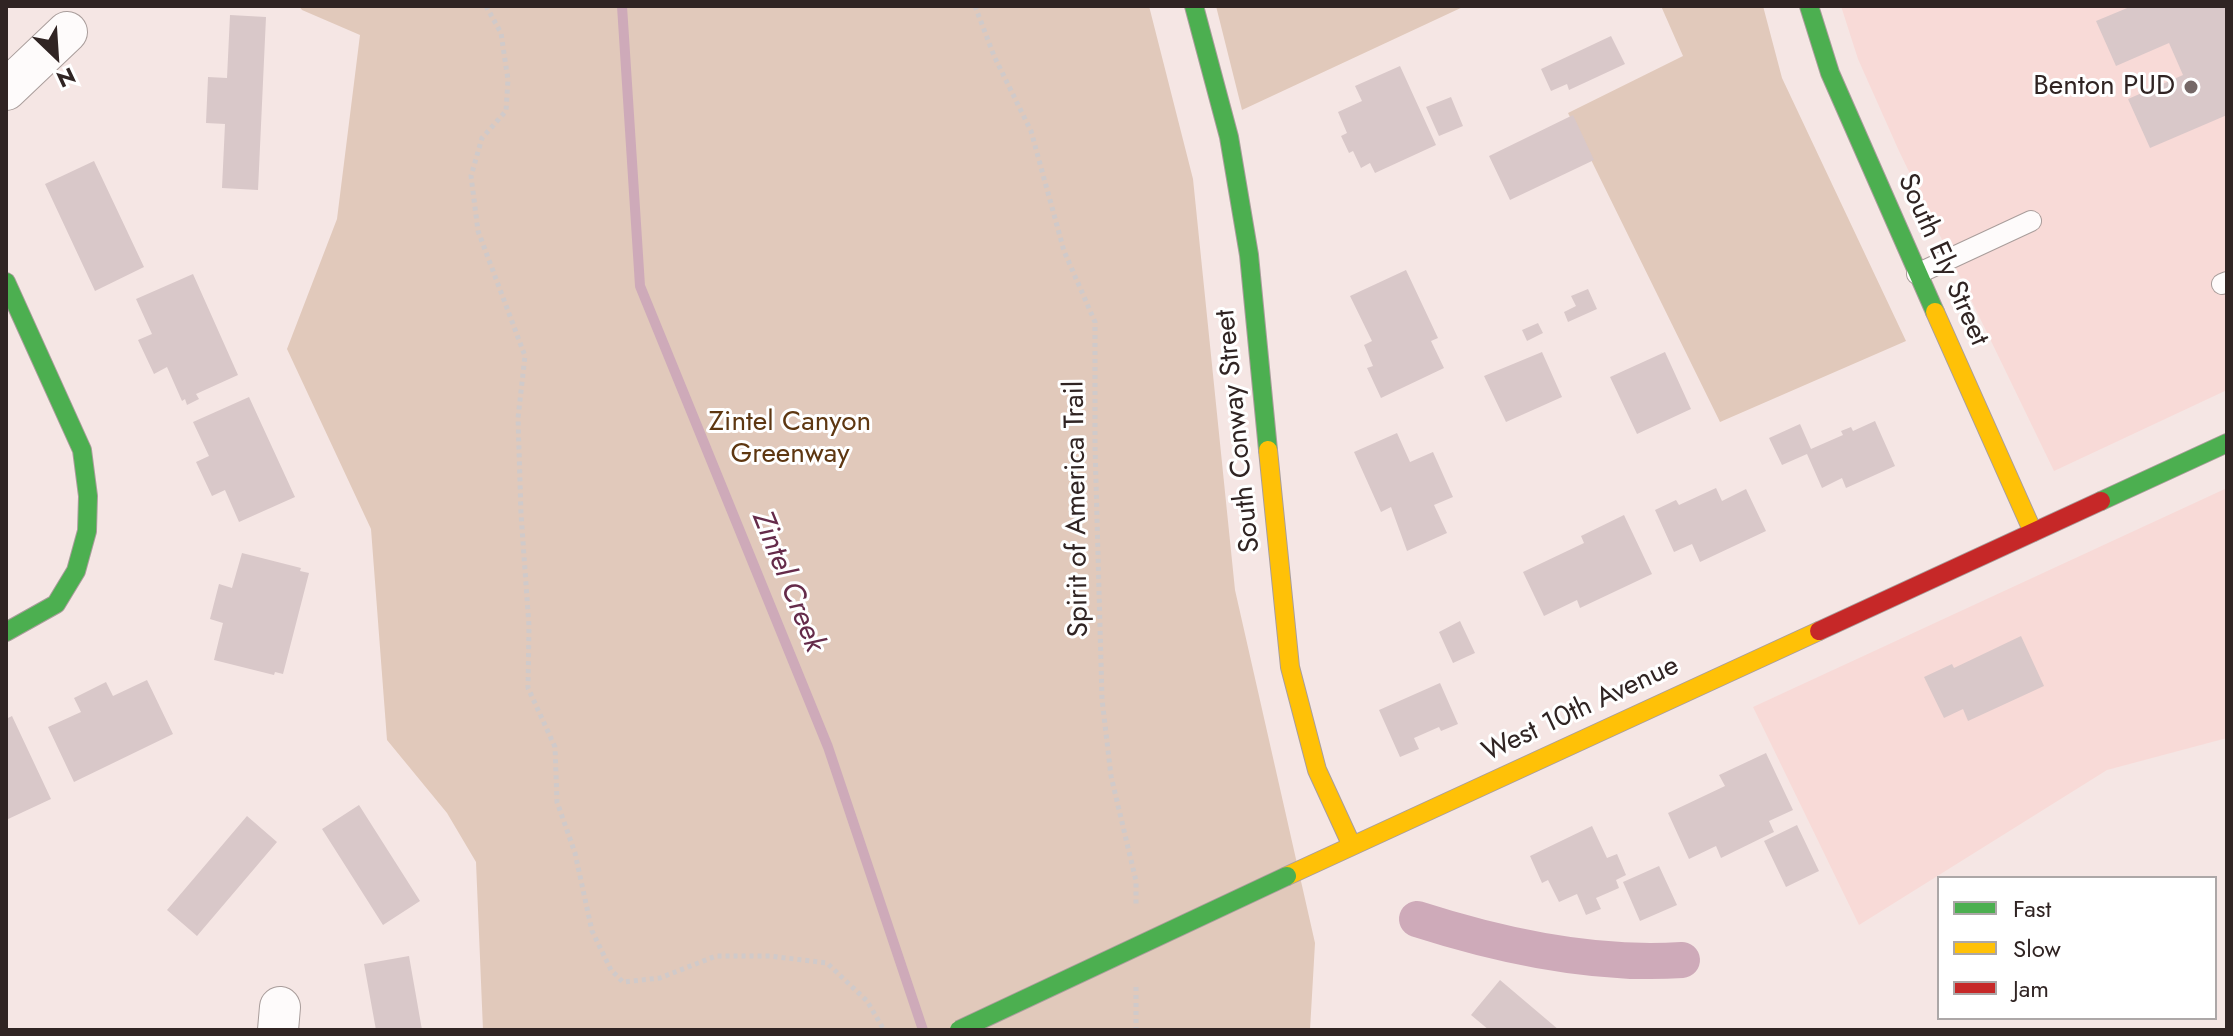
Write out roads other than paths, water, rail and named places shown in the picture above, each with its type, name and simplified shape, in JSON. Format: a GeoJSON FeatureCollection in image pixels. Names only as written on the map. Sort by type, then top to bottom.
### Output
{"type":"FeatureCollection","features":[{"type":"Feature","properties":{"kind":"street","name":"South Conway Street"},"geometry":{"type":"LineString","coordinates":[[1194,6],[1229,137],[1249,255],[1290,667],[1317,770],[1352,846]]}},
{"type":"Feature","properties":{"kind":"street","name":"South Ely Street"},"geometry":{"type":"LineString","coordinates":[[1809,6],[1830,73],[2033,532]]}},
{"type":"Feature","properties":{"kind":"street"},"geometry":{"type":"LineString","coordinates":[[6,90],[67,32]]}},
{"type":"Feature","properties":{"kind":"street"},"geometry":{"type":"LineString","coordinates":[[6,282],[82,450],[88,496],[87,531],[76,571],[56,604],[6,632]]}},
{"type":"Feature","properties":{"kind":"street","name":"West 10th Avenue"},"geometry":{"type":"LineString","coordinates":[[959,1030],[2227,443]]}},
{"type":"Feature","properties":{"kind":"lane"},"geometry":{"type":"LineString","coordinates":[[1917,274],[2031,221]]}},
{"type":"Feature","properties":{"kind":"waterway","name":"Zintel Creek"},"geometry":{"type":"LineString","coordinates":[[622,6],[640,286],[828,747],[923,1030]]}},
{"type":"Feature","properties":{"kind":"waterway"},"geometry":{"type":"LineString","coordinates":[[1417,919],[1481,938],[1548,952],[1615,960],[1682,960]]}},
{"type":"Feature","properties":{"kind":"place","name":"Benton PUD"},"geometry":{"type":"Point","coordinates":[2191,87]}},
{"type":"Feature","properties":{"kind":"park label","name":"Zintel Canyon Greenway"},"geometry":{"type":"Point","coordinates":[790,439]}}]}
